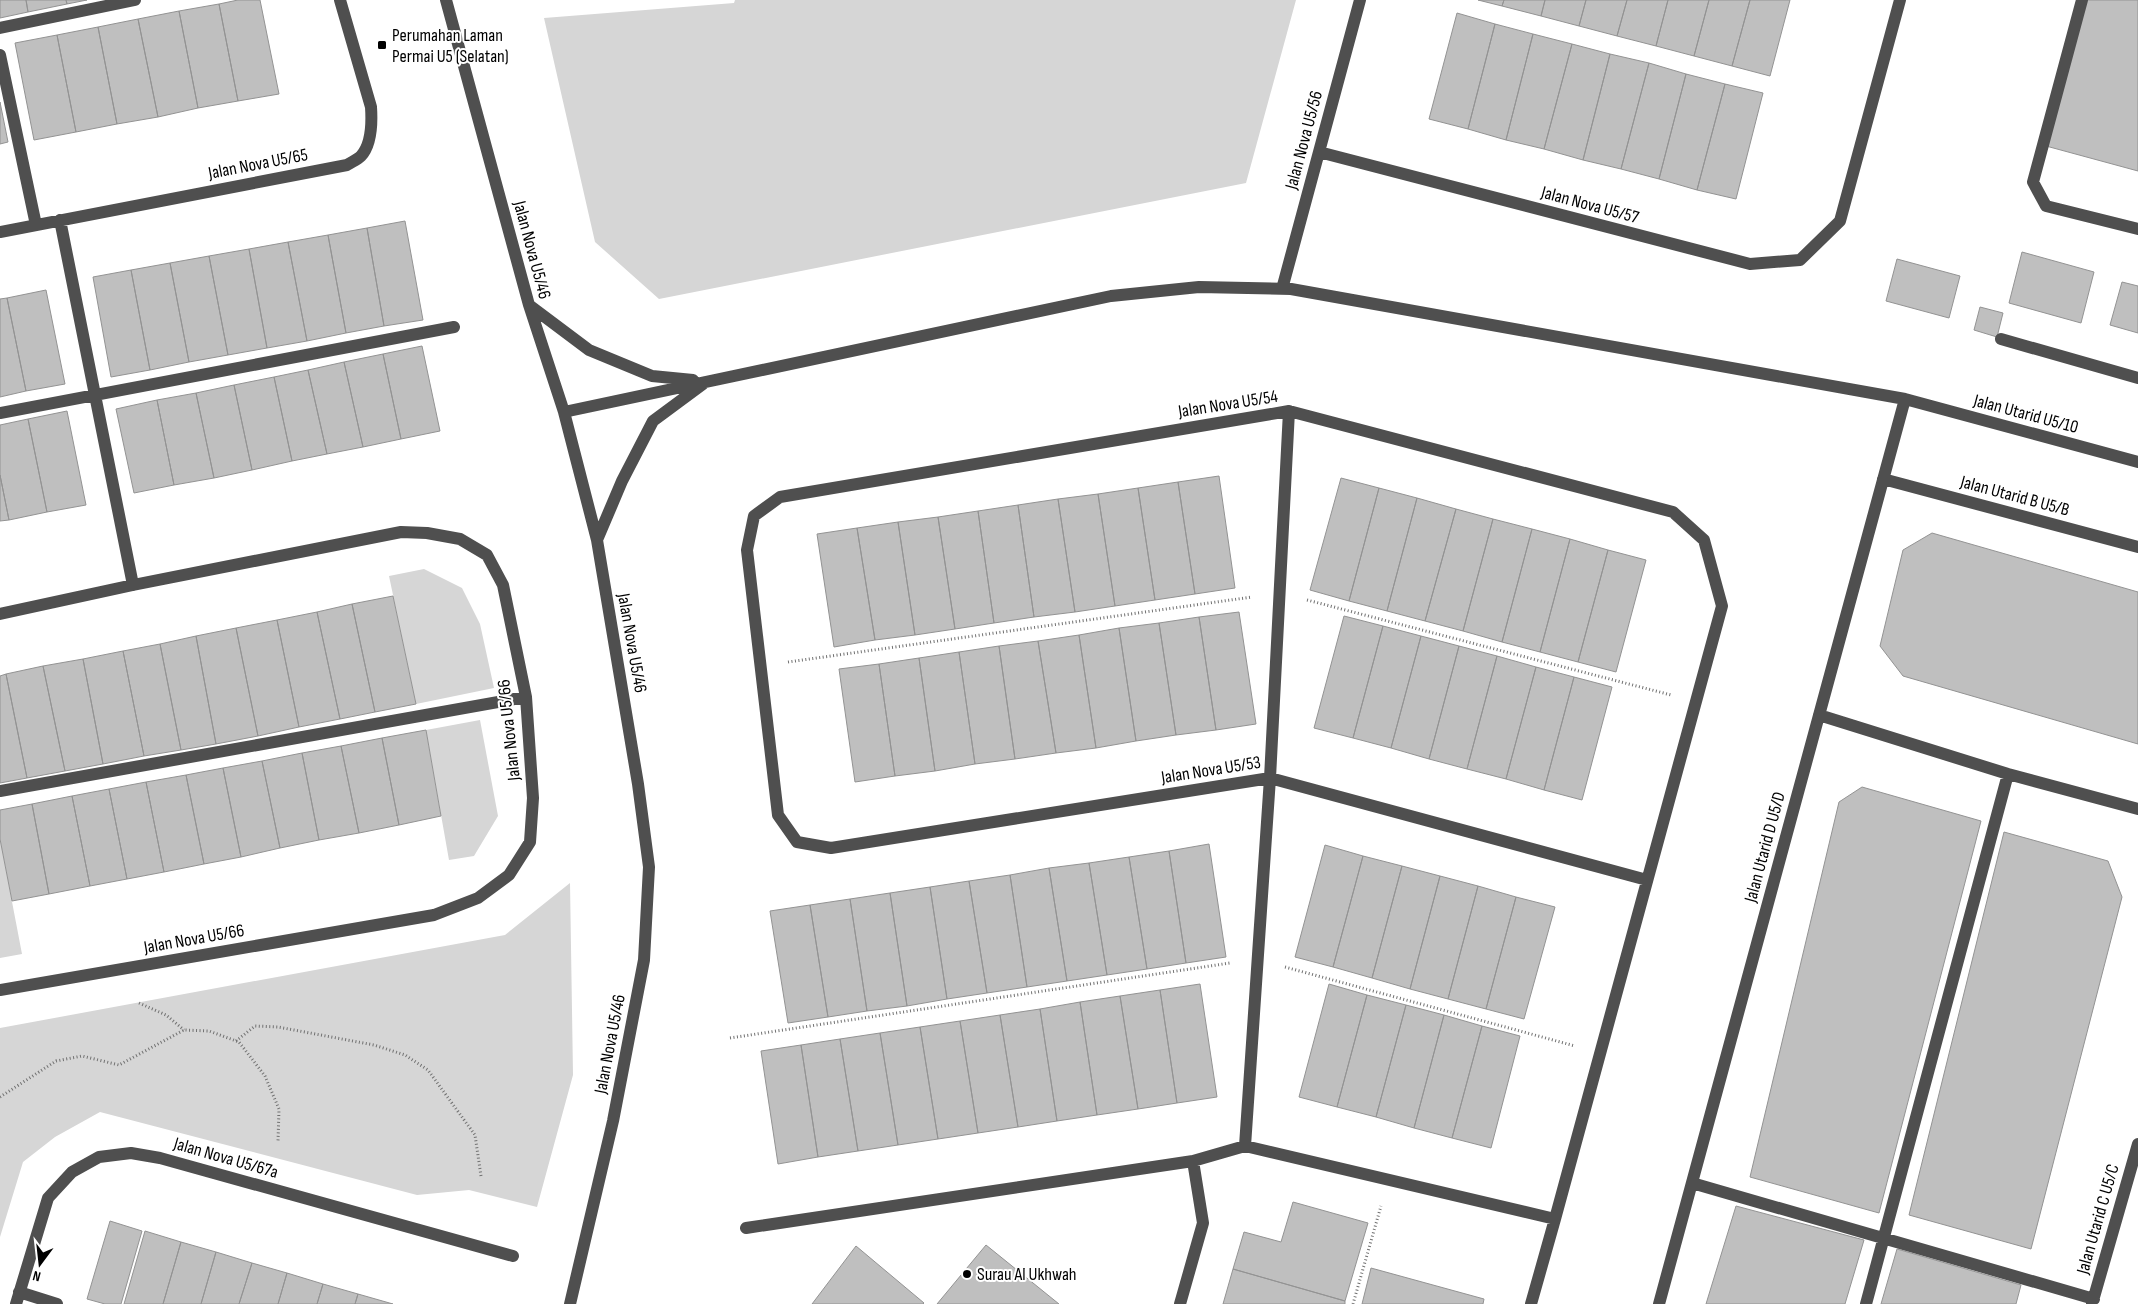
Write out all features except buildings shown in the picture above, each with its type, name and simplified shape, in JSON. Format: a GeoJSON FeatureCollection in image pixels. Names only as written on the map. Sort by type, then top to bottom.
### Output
{"type":"FeatureCollection","features":[{"type":"Feature","properties":{"kind":"street"},"geometry":{"type":"LineString","coordinates":[[0,28],[135,0]]}},
{"type":"Feature","properties":{"kind":"street","name":"Jalan Nova U5/65"},"geometry":{"type":"LineString","coordinates":[[0,232],[348,165],[361,156],[368,142],[372,123],[371,107],[340,0]]}},
{"type":"Feature","properties":{"kind":"street","name":"Jalan Nova U5/46"},"geometry":{"type":"LineString","coordinates":[[446,0],[528,305],[564,412],[597,540],[650,867],[644,960],[613,1121],[570,1304]]}},
{"type":"Feature","properties":{"kind":"street","name":"Jalan Nova U5/56"},"geometry":{"type":"LineString","coordinates":[[1282,289],[1360,0]]}},
{"type":"Feature","properties":{"kind":"street","name":"Jalan Nova U5/57"},"geometry":{"type":"LineString","coordinates":[[1319,152],[1750,264],[1800,260],[1840,221],[1900,0]]}},
{"type":"Feature","properties":{"kind":"street"},"geometry":{"type":"LineString","coordinates":[[2082,0],[2033,182],[2046,206],[2138,229]]}},
{"type":"Feature","properties":{"kind":"street"},"geometry":{"type":"LineString","coordinates":[[0,55],[36,225]]}},
{"type":"Feature","properties":{"kind":"street"},"geometry":{"type":"LineString","coordinates":[[60,220],[133,585]]}},
{"type":"Feature","properties":{"kind":"street","name":"Jalan Utarid U5/10"},"geometry":{"type":"LineString","coordinates":[[564,412],[1110,296],[1199,287],[1291,289],[1905,399],[2138,462]]}},
{"type":"Feature","properties":{"kind":"street"},"geometry":{"type":"LineString","coordinates":[[528,305],[589,350],[652,376],[707,381]]}},
{"type":"Feature","properties":{"kind":"street"},"geometry":{"type":"LineString","coordinates":[[0,412],[454,327]]}},
{"type":"Feature","properties":{"kind":"street"},"geometry":{"type":"LineString","coordinates":[[2001,339],[2138,378]]}},
{"type":"Feature","properties":{"kind":"street"},"geometry":{"type":"LineString","coordinates":[[597,540],[622,481],[653,421],[707,381]]}},
{"type":"Feature","properties":{"kind":"street","name":"Jalan Utarid D U5/D"},"geometry":{"type":"LineString","coordinates":[[1659,1304],[1905,399]]}},
{"type":"Feature","properties":{"kind":"street"},"geometry":{"type":"LineString","coordinates":[[1246,1146],[1270,778],[1289,411]]}},
{"type":"Feature","properties":{"kind":"street","name":"Jalan Nova U5/54"},"geometry":{"type":"LineString","coordinates":[[780,497],[1289,411],[1673,512],[1704,540],[1722,606],[1696,702]]}},
{"type":"Feature","properties":{"kind":"street","name":"Jalan Utarid B U5/B"},"geometry":{"type":"LineString","coordinates":[[1883,479],[2138,547]]}},
{"type":"Feature","properties":{"kind":"street","name":"Jalan Nova U5/53"},"geometry":{"type":"LineString","coordinates":[[780,497],[754,516],[747,550],[778,815],[797,842],[831,848],[1270,778],[1647,880]]}},
{"type":"Feature","properties":{"kind":"street","name":"Jalan Nova U5/66"},"geometry":{"type":"LineString","coordinates":[[0,614],[133,585],[401,532],[427,533],[460,539],[487,555],[503,585],[526,697],[533,798],[530,842],[508,875],[478,898],[434,915],[0,990]]}},
{"type":"Feature","properties":{"kind":"street"},"geometry":{"type":"LineString","coordinates":[[0,792],[526,697]]}},
{"type":"Feature","properties":{"kind":"street"},"geometry":{"type":"LineString","coordinates":[[1531,1304],[1696,702]]}},
{"type":"Feature","properties":{"kind":"street"},"geometry":{"type":"LineString","coordinates":[[1819,715],[2008,774],[2138,810]]}},
{"type":"Feature","properties":{"kind":"street"},"geometry":{"type":"LineString","coordinates":[[1866,1304],[2008,774]]}},
{"type":"Feature","properties":{"kind":"street","name":"Jalan Utarid C U5/C"},"geometry":{"type":"LineString","coordinates":[[2093,1301],[2138,1144]]}},
{"type":"Feature","properties":{"kind":"street"},"geometry":{"type":"LineString","coordinates":[[746,1228],[1193,1161],[1246,1146],[1555,1219]]}},
{"type":"Feature","properties":{"kind":"street","name":"Jalan Nova U5/67a"},"geometry":{"type":"LineString","coordinates":[[17,1298],[48,1198],[72,1172],[99,1157],[131,1153],[160,1158],[513,1256]]}},
{"type":"Feature","properties":{"kind":"street"},"geometry":{"type":"LineString","coordinates":[[1180,1304],[1203,1223],[1193,1161]]}},
{"type":"Feature","properties":{"kind":"street"},"geometry":{"type":"LineString","coordinates":[[1692,1183],[2093,1301]]}},
{"type":"Feature","properties":{"kind":"street"},"geometry":{"type":"LineString","coordinates":[[17,1298],[57,1304]]}},
{"type":"Feature","properties":{"kind":"path"},"geometry":{"type":"LineString","coordinates":[[760,666],[1279,593],[1696,702]]}},
{"type":"Feature","properties":{"kind":"path"},"geometry":{"type":"LineString","coordinates":[[730,1038],[1258,959],[1600,1052]]}},
{"type":"Feature","properties":{"kind":"path"},"geometry":{"type":"LineString","coordinates":[[139,1003],[166,1015],[184,1030]]}},
{"type":"Feature","properties":{"kind":"path"},"geometry":{"type":"LineString","coordinates":[[235,1041],[255,1026],[278,1027],[374,1044],[405,1055],[428,1070],[475,1135],[481,1176]]}},
{"type":"Feature","properties":{"kind":"path"},"geometry":{"type":"LineString","coordinates":[[0,1097],[56,1061],[82,1056],[119,1065],[184,1030],[209,1031],[239,1042],[265,1076],[279,1109],[278,1141]]}},
{"type":"Feature","properties":{"kind":"path"},"geometry":{"type":"LineString","coordinates":[[1354,1304],[1389,1180]]}},
{"type":"Feature","properties":{"kind":"shaded area"},"geometry":{"type":"Polygon","coordinates":[[[735,0],[1296,0],[1246,183],[659,299],[595,242],[544,18],[734,3],[735,0]]]}},
{"type":"Feature","properties":{"kind":"shaded area"},"geometry":{"type":"Polygon","coordinates":[[[424,569],[462,588],[480,624],[494,688],[416,704],[389,576],[424,569]]]}},
{"type":"Feature","properties":{"kind":"shaded area"},"geometry":{"type":"Polygon","coordinates":[[[480,720],[498,816],[474,856],[449,860],[426,730],[480,720]]]}},
{"type":"Feature","properties":{"kind":"shaded area"},"geometry":{"type":"Polygon","coordinates":[[[0,839],[22,954],[0,958],[0,839]]]}},
{"type":"Feature","properties":{"kind":"shaded area"},"geometry":{"type":"Polygon","coordinates":[[[570,883],[573,1075],[537,1207],[469,1190],[417,1195],[100,1112],[55,1137],[23,1162],[0,1237],[0,1028],[505,935],[570,883]]]}},
{"type":"Feature","properties":{"kind":"place","name":"Perumahan Laman Permai U5 (Selatan)"},"geometry":{"type":"Point","coordinates":[382,45]}},
{"type":"Feature","properties":{"kind":"place","name":"Surau Al Ukhwah"},"geometry":{"type":"Point","coordinates":[967,1274]}}]}
